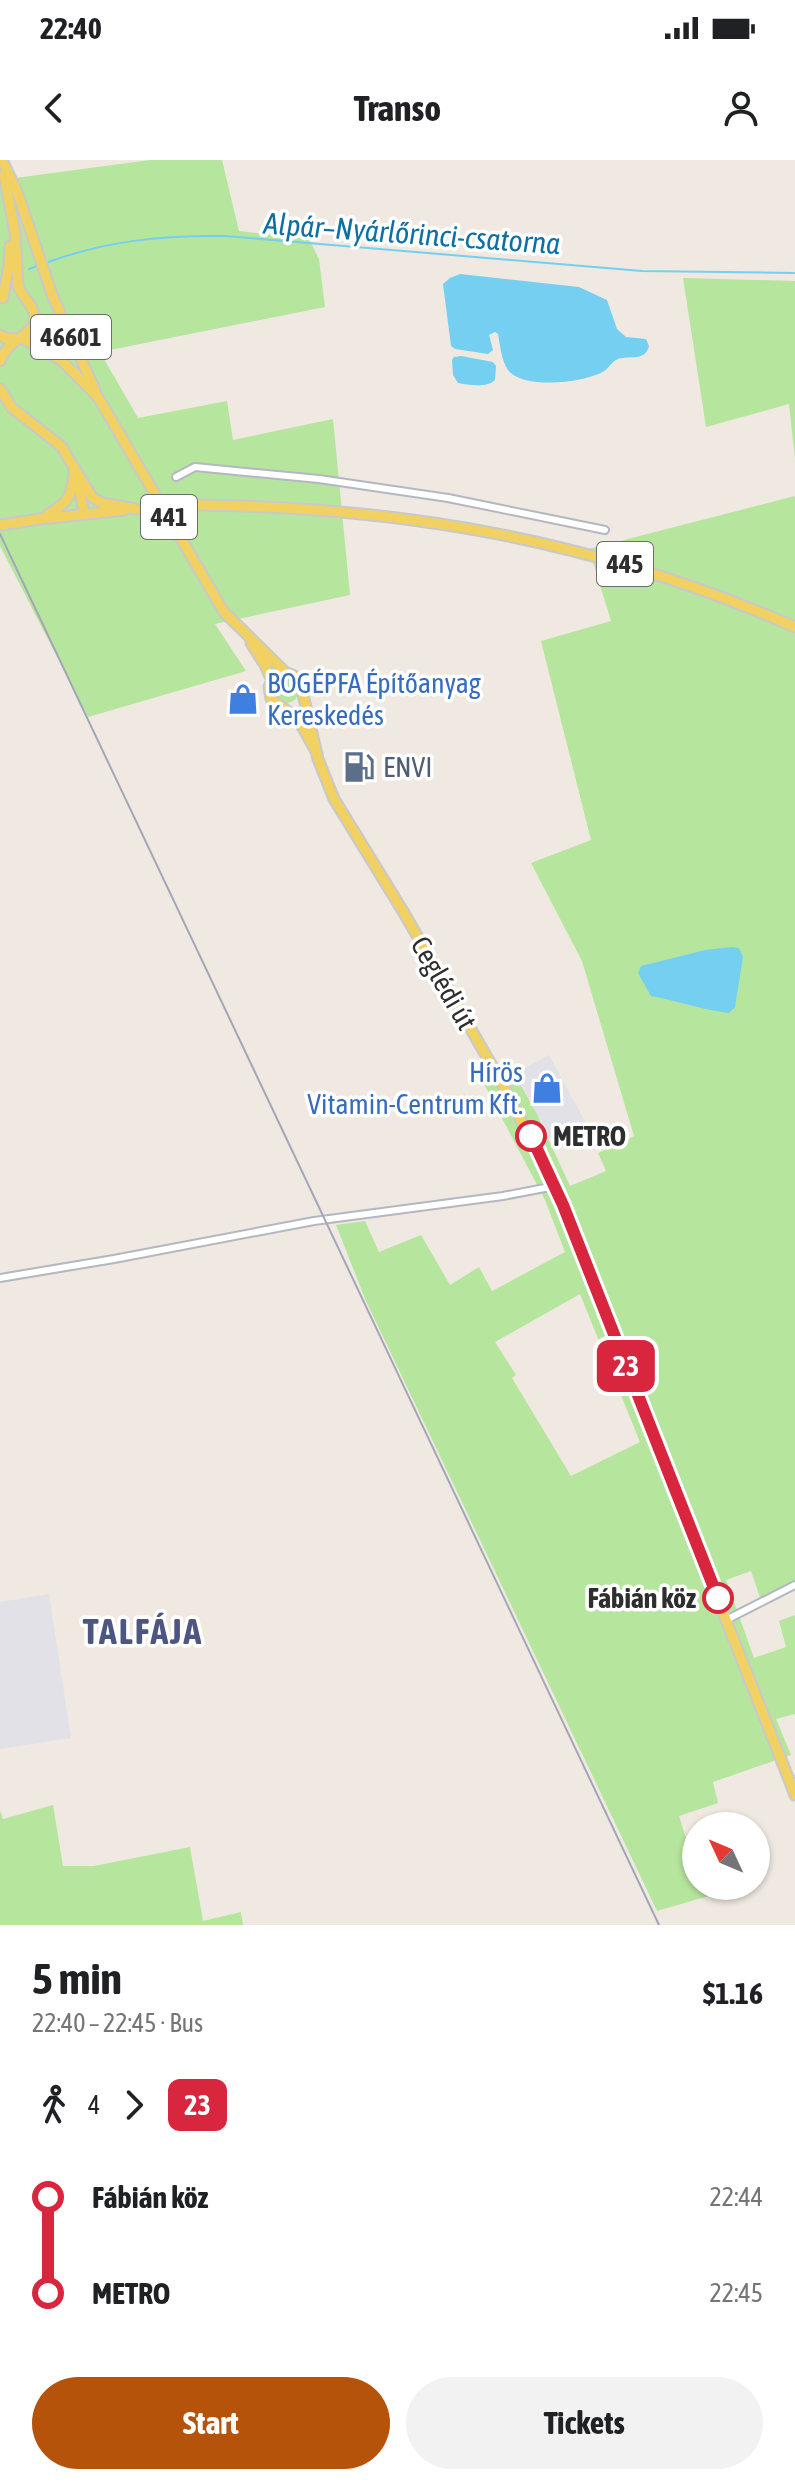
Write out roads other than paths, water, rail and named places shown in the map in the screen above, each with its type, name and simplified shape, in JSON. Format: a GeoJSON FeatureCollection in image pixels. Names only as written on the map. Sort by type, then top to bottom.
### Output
{"type":"FeatureCollection","features":[{"type":"Feature","properties":{"kind":"main road","name":"441"},"geometry":{"type":"LineString","coordinates":[[1,160],[12,211],[18,286],[33,309],[34,323],[63,362],[98,397],[224,612],[265,665],[272,681],[269,687],[271,699],[284,707]]}},
{"type":"Feature","properties":{"kind":"main road","name":"46601"},"geometry":{"type":"LineString","coordinates":[[1,160],[18,194],[46,277],[98,397]]}},
{"type":"Feature","properties":{"kind":"main road"},"geometry":{"type":"LineString","coordinates":[[12,211],[9,265],[2,299],[15,296],[27,301]]}},
{"type":"Feature","properties":{"kind":"main road"},"geometry":{"type":"LineString","coordinates":[[0,361],[9,346],[27,334],[34,323]]}},
{"type":"Feature","properties":{"kind":"main road","name":"441"},"geometry":{"type":"LineString","coordinates":[[0,335],[20,338],[63,362]]}},
{"type":"Feature","properties":{"kind":"main road"},"geometry":{"type":"LineString","coordinates":[[0,389],[12,408],[61,446],[92,497],[102,503],[138,509]]}},
{"type":"Feature","properties":{"kind":"main road"},"geometry":{"type":"LineString","coordinates":[[74,466],[84,513]]}},
{"type":"Feature","properties":{"kind":"main road"},"geometry":{"type":"LineString","coordinates":[[35,520],[60,508],[68,499],[73,487],[74,466]]}},
{"type":"Feature","properties":{"kind":"main road","name":"445"},"geometry":{"type":"LineString","coordinates":[[0,525],[84,513],[197,505],[355,513],[498,533],[626,564],[736,602],[795,627]]}},
{"type":"Feature","properties":{"kind":"main road","name":"441"},"geometry":{"type":"LineString","coordinates":[[244,634],[286,673],[298,678],[302,692]]}},
{"type":"Feature","properties":{"kind":"main road"},"geometry":{"type":"LineString","coordinates":[[272,681],[286,673]]}},
{"type":"Feature","properties":{"kind":"main road"},"geometry":{"type":"LineString","coordinates":[[284,707],[296,703],[302,692]]}},
{"type":"Feature","properties":{"kind":"main road","name":"Ceglédi út"},"geometry":{"type":"LineString","coordinates":[[302,692],[317,753],[334,799],[499,1078],[555,1186],[795,1795]]}},
{"type":"Feature","properties":{"kind":"main road","name":"Ceglédi út"},"geometry":{"type":"LineString","coordinates":[[284,707],[298,719],[317,753]]}},
{"type":"Feature","properties":{"kind":"street"},"geometry":{"type":"LineString","coordinates":[[176,477],[195,467],[319,479],[448,498],[605,530]]}},
{"type":"Feature","properties":{"kind":"street"},"geometry":{"type":"LineString","coordinates":[[0,1278],[314,1221],[503,1196],[555,1186]]}},
{"type":"Feature","properties":{"kind":"street"},"geometry":{"type":"LineString","coordinates":[[726,1620],[795,1585]]}},
{"type":"Feature","properties":{"kind":"water"},"geometry":{"type":"Polygon","coordinates":[[[460,274],[579,287],[607,300],[617,329],[626,337],[646,339],[649,346],[641,356],[618,359],[604,371],[583,379],[540,382],[516,376],[506,367],[495,332],[489,335],[493,350],[488,354],[451,346],[443,284],[460,274]]]}},
{"type":"Feature","properties":{"kind":"water"},"geometry":{"type":"Polygon","coordinates":[[[461,356],[493,362],[496,366],[495,380],[482,385],[458,383],[453,375],[452,360],[461,356]]]}},
{"type":"Feature","properties":{"kind":"water"},"geometry":{"type":"Polygon","coordinates":[[[739,948],[743,957],[735,1007],[729,1013],[651,996],[638,973],[641,966],[705,950],[739,948]]]}},
{"type":"Feature","properties":{"kind":"waterway","name":"Alpár–Nyárlőrinci-csatorna"},"geometry":{"type":"LineString","coordinates":[[46,263],[90,249],[134,241],[225,236],[642,271],[795,273]]}},
{"type":"Feature","properties":{"kind":"waterway","name":"Alpár–Nyárlőrinci-csatorna"},"geometry":{"type":"LineString","coordinates":[[29,269],[40,265]]}},
{"type":"Feature","properties":{"kind":"railway"},"geometry":{"type":"LineString","coordinates":[[0,534],[659,1925]]}},
{"type":"Feature","properties":{"kind":"place","name":"BOGÉPFA Építőanyag Kereskedés"},"geometry":{"type":"Point","coordinates":[243,699]}},
{"type":"Feature","properties":{"kind":"place","name":"ENVI"},"geometry":{"type":"Point","coordinates":[359,767]}},
{"type":"Feature","properties":{"kind":"place","name":"Hírös Vitamin-Centrum Kft."},"geometry":{"type":"Point","coordinates":[547,1088]}},
{"type":"Feature","properties":{"kind":"place","name":"METRO"},"geometry":{"type":"Point","coordinates":[531,1136]}},
{"type":"Feature","properties":{"kind":"place","name":"Fábián köz"},"geometry":{"type":"Point","coordinates":[718,1598]}},
{"type":"Feature","properties":{"kind":"district","name":"TALFÁJA"},"geometry":{"type":"Point","coordinates":[143,1631]}}]}
